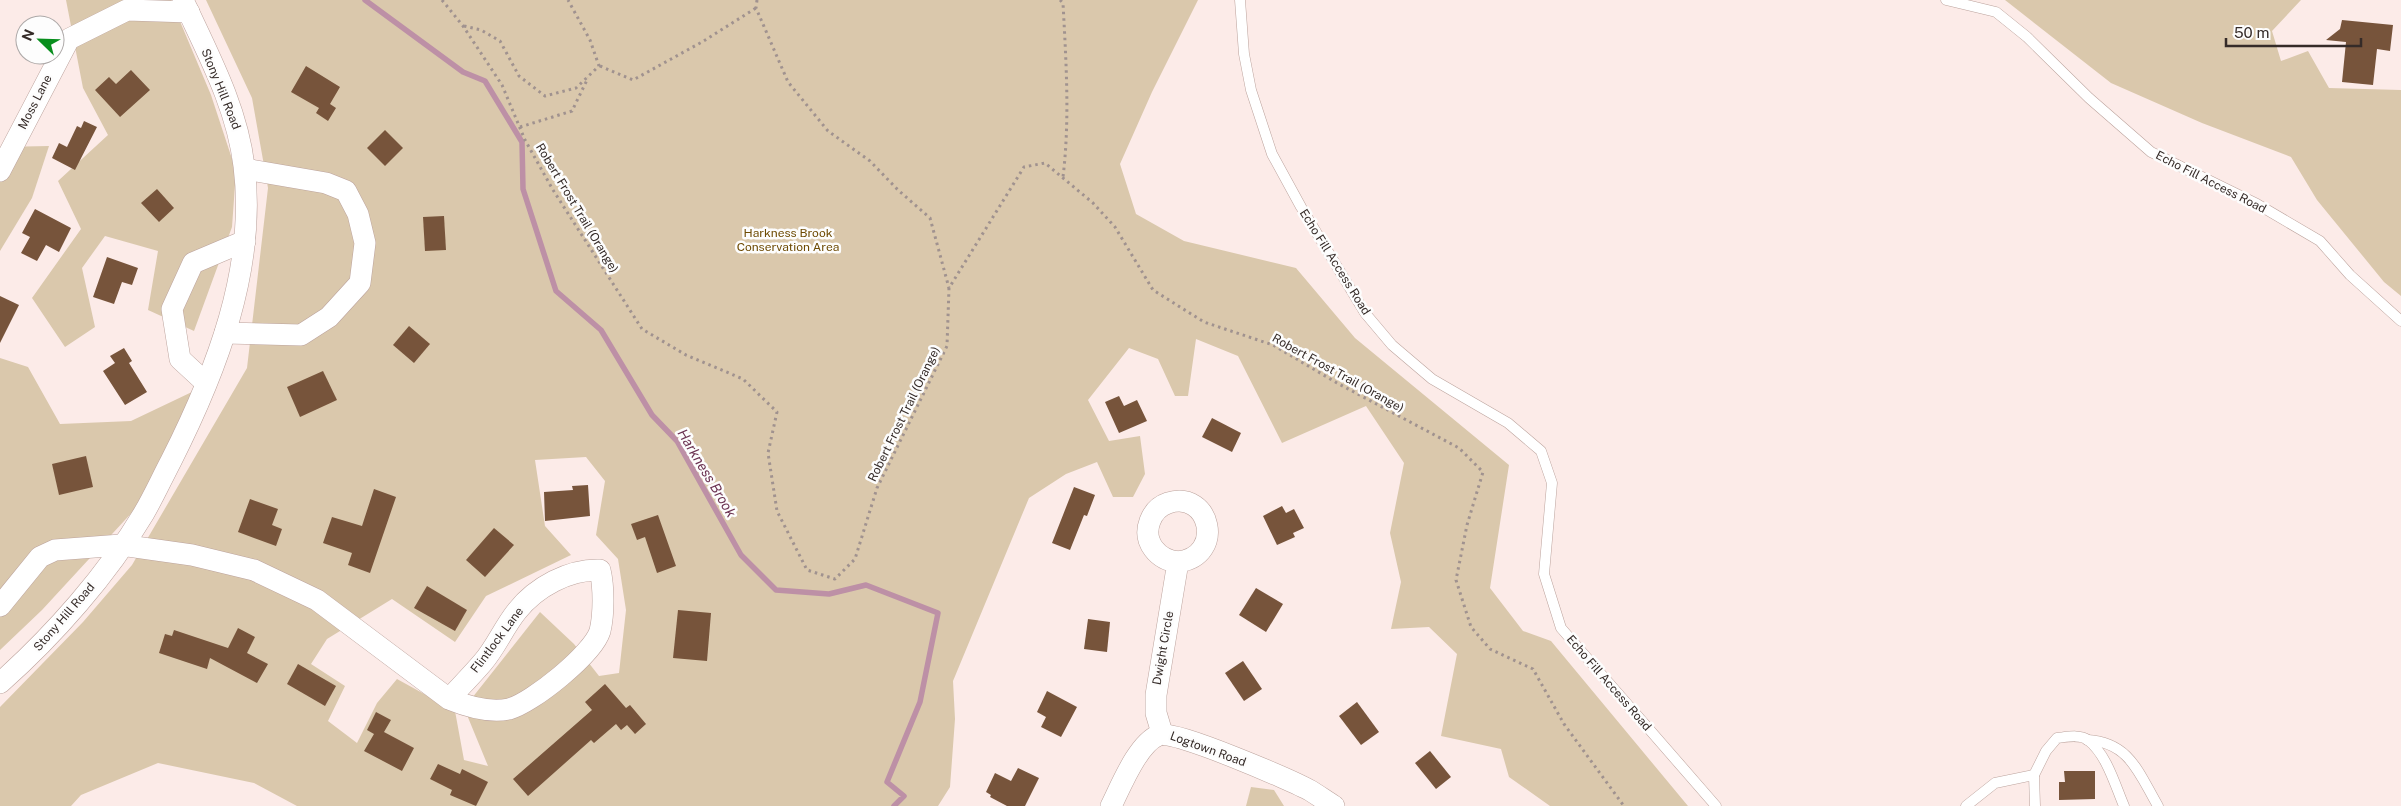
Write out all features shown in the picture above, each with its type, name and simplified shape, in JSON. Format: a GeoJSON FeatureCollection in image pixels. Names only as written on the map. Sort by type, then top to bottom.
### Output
{"type":"FeatureCollection","features":[{"type":"Feature","properties":{"kind":"street","name":"Stony Hill Road"},"geometry":{"type":"LineString","coordinates":[[0,683],[22,664],[73,610],[144,513],[196,411],[225,333],[245,241],[247,199],[245,169],[239,134],[228,98],[186,6]]}},
{"type":"Feature","properties":{"kind":"street","name":"Moss Lane"},"geometry":{"type":"LineString","coordinates":[[0,171],[69,40],[127,10],[186,6]]}},
{"type":"Feature","properties":{"kind":"street"},"geometry":{"type":"LineString","coordinates":[[225,333],[301,335],[329,317],[360,283],[365,243],[358,214],[346,190],[326,184],[245,169]]}},
{"type":"Feature","properties":{"kind":"street"},"geometry":{"type":"LineString","coordinates":[[206,383],[180,359],[172,309],[193,263],[245,241]]}},
{"type":"Feature","properties":{"kind":"street"},"geometry":{"type":"LineString","coordinates":[[0,606],[40,557],[55,550],[121,546]]}},
{"type":"Feature","properties":{"kind":"street","name":"Flintlock Lane"},"geometry":{"type":"LineString","coordinates":[[121,546],[192,555],[254,570],[281,581],[317,600],[449,699],[464,705],[507,709],[525,703],[554,682],[582,655],[600,632],[604,585],[600,570],[583,570],[538,590],[518,610],[484,662],[449,699]]}},
{"type":"Feature","properties":{"kind":"street","name":"Dwight Circle"},"geometry":{"type":"LineString","coordinates":[[1162,733],[1156,713],[1156,695],[1178,562]]}},
{"type":"Feature","properties":{"kind":"street","name":"Logtown Road"},"geometry":{"type":"LineString","coordinates":[[1111,806],[1135,760],[1153,738],[1162,733],[1183,738],[1272,773],[1311,791],[1334,806]]}},
{"type":"Feature","properties":{"kind":"lane","name":"Echo Fill Access Road"},"geometry":{"type":"LineString","coordinates":[[1240,0],[1244,54],[1251,90],[1272,154],[1301,208],[1365,313],[1392,345],[1432,379],[1508,423],[1541,451],[1552,484],[1544,574],[1561,628],[1716,806]]}},
{"type":"Feature","properties":{"kind":"lane","name":"Echo Fill Access Road"},"geometry":{"type":"LineString","coordinates":[[1946,0],[1996,12],[2026,37],[2089,98],[2151,152],[2257,204],[2320,241],[2350,275],[2401,321]]}},
{"type":"Feature","properties":{"kind":"lane"},"geometry":{"type":"LineString","coordinates":[[2035,806],[2034,776],[2046,751],[2057,738],[2073,736],[2087,740],[2103,740],[2127,754],[2158,806]]}},
{"type":"Feature","properties":{"kind":"lane"},"geometry":{"type":"LineString","coordinates":[[2087,740],[2105,763],[2124,806]]}},
{"type":"Feature","properties":{"kind":"lane"},"geometry":{"type":"LineString","coordinates":[[1966,806],[1976,802],[1995,783],[2034,776]]}},
{"type":"Feature","properties":{"kind":"path","name":"Robert Frost Trail (Orange)"},"geometry":{"type":"LineString","coordinates":[[442,0],[463,26],[502,86],[520,127],[553,190],[642,329],[686,355],[743,379],[778,412],[768,453],[777,512],[807,570],[834,579],[855,559],[877,488],[947,346],[949,288],[1024,167],[1045,163],[1093,203],[1115,227],[1153,290],[1204,322],[1273,345],[1354,392],[1459,448],[1484,472],[1467,525],[1456,580],[1471,627],[1490,649],[1533,669],[1564,724],[1624,806]]}},
{"type":"Feature","properties":{"kind":"path"},"geometry":{"type":"LineString","coordinates":[[568,0],[590,40],[599,66],[633,80],[702,42],[756,8]]}},
{"type":"Feature","properties":{"kind":"path"},"geometry":{"type":"LineString","coordinates":[[756,0],[756,8],[788,82],[828,130],[870,161],[898,190],[930,218],[949,288]]}},
{"type":"Feature","properties":{"kind":"path"},"geometry":{"type":"LineString","coordinates":[[1060,0],[1063,2],[1068,137],[1063,178]]}},
{"type":"Feature","properties":{"kind":"path"},"geometry":{"type":"LineString","coordinates":[[463,26],[481,30],[500,41],[519,76],[545,96],[576,88],[599,66]]}},
{"type":"Feature","properties":{"kind":"path"},"geometry":{"type":"LineString","coordinates":[[520,127],[572,111],[590,75]]}},
{"type":"Feature","properties":{"kind":"green space"},"geometry":{"type":"Polygon","coordinates":[[[66,0],[171,0],[211,95],[236,171],[232,227],[194,331],[148,310],[158,251],[105,236],[82,268],[95,327],[65,347],[32,298],[81,229],[58,181],[108,135],[83,88],[66,0]]]}},
{"type":"Feature","properties":{"kind":"green space","name":"Harkness Brook Conservation Area"},"geometry":{"type":"Polygon","coordinates":[[[206,0],[1198,0],[1152,92],[1120,164],[1136,214],[1184,241],[1296,268],[1355,338],[1509,465],[1490,588],[1523,631],[1551,641],[1688,806],[1550,806],[1509,777],[1501,749],[1441,736],[1457,654],[1429,627],[1391,629],[1401,582],[1390,533],[1404,463],[1366,406],[1282,443],[1238,356],[1196,339],[1188,396],[1175,396],[1158,359],[1129,348],[1088,400],[1109,441],[1140,436],[1145,474],[1133,497],[1113,497],[1097,462],[1066,474],[1029,498],[953,681],[955,719],[950,787],[938,806],[297,806],[254,783],[158,763],[81,795],[71,806],[0,806],[0,707],[83,622],[132,565],[247,368],[268,188],[252,98],[206,0]],[[586,457],[535,460],[545,526],[571,555],[486,596],[455,642],[392,599],[327,639],[311,664],[345,686],[328,721],[357,743],[377,703],[397,679],[455,711],[464,760],[488,766],[467,715],[472,698],[540,612],[574,644],[599,676],[619,673],[626,610],[618,559],[596,535],[605,481],[586,457]]]}},
{"type":"Feature","properties":{"kind":"green space"},"geometry":{"type":"Polygon","coordinates":[[[2005,0],[2301,0],[2272,31],[2281,61],[2308,51],[2329,88],[2401,90],[2401,296],[2384,282],[2317,200],[2291,157],[2202,123],[2111,83],[2005,0]]]}},
{"type":"Feature","properties":{"kind":"green space"},"geometry":{"type":"Polygon","coordinates":[[[49,146],[32,198],[0,251],[0,147],[49,146]]]}},
{"type":"Feature","properties":{"kind":"green space"},"geometry":{"type":"Polygon","coordinates":[[[0,358],[28,367],[60,424],[131,421],[194,391],[148,495],[42,610],[0,650],[0,358]]]}},
{"type":"Feature","properties":{"kind":"green space"},"geometry":{"type":"Polygon","coordinates":[[[1251,787],[1274,790],[1284,806],[1246,806],[1251,787]]]}},
{"type":"Feature","properties":{"kind":"building"},"geometry":{"type":"Polygon","coordinates":[[[2342,20],[2393,25],[2390,51],[2377,49],[2373,85],[2342,82],[2346,42],[2326,40],[2340,29],[2342,20]]]}},
{"type":"Feature","properties":{"kind":"building"},"geometry":{"type":"Polygon","coordinates":[[[306,66],[340,87],[330,104],[336,108],[328,121],[316,113],[319,108],[291,92],[306,66]]]}},
{"type":"Feature","properties":{"kind":"building"},"geometry":{"type":"Polygon","coordinates":[[[131,70],[150,90],[120,117],[95,90],[109,77],[116,84],[131,70]]]}},
{"type":"Feature","properties":{"kind":"building"},"geometry":{"type":"Polygon","coordinates":[[[84,121],[97,127],[75,170],[52,158],[59,143],[67,147],[77,126],[81,128],[84,121]]]}},
{"type":"Feature","properties":{"kind":"building"},"geometry":{"type":"Polygon","coordinates":[[[385,130],[403,148],[385,166],[367,148],[385,130]]]}},
{"type":"Feature","properties":{"kind":"building"},"geometry":{"type":"Polygon","coordinates":[[[157,189],[174,208],[159,222],[141,203],[157,189]]]}},
{"type":"Feature","properties":{"kind":"building"},"geometry":{"type":"Polygon","coordinates":[[[35,209],[71,228],[59,252],[46,245],[37,261],[21,253],[30,237],[22,233],[35,209]]]}},
{"type":"Feature","properties":{"kind":"building"},"geometry":{"type":"Polygon","coordinates":[[[444,216],[446,250],[425,251],[423,217],[444,216]]]}},
{"type":"Feature","properties":{"kind":"building"},"geometry":{"type":"Polygon","coordinates":[[[107,257],[138,268],[132,285],[122,282],[114,304],[93,297],[107,257]]]}},
{"type":"Feature","properties":{"kind":"building"},"geometry":{"type":"Polygon","coordinates":[[[0,296],[19,305],[0,343],[0,296]]]}},
{"type":"Feature","properties":{"kind":"building"},"geometry":{"type":"Polygon","coordinates":[[[409,326],[430,344],[414,363],[393,345],[409,326]]]}},
{"type":"Feature","properties":{"kind":"building"},"geometry":{"type":"Polygon","coordinates":[[[124,348],[132,361],[129,363],[147,392],[125,405],[103,371],[115,363],[110,356],[124,348]]]}},
{"type":"Feature","properties":{"kind":"building"},"geometry":{"type":"Polygon","coordinates":[[[323,371],[337,400],[300,417],[287,387],[323,371]]]}},
{"type":"Feature","properties":{"kind":"building"},"geometry":{"type":"Polygon","coordinates":[[[1119,396],[1124,406],[1137,400],[1147,421],[1119,433],[1105,402],[1119,396]]]}},
{"type":"Feature","properties":{"kind":"building"},"geometry":{"type":"Polygon","coordinates":[[[1212,418],[1241,433],[1232,452],[1202,437],[1212,418]]]}},
{"type":"Feature","properties":{"kind":"building"},"geometry":{"type":"Polygon","coordinates":[[[86,456],[93,487],[59,495],[52,464],[86,456]]]}},
{"type":"Feature","properties":{"kind":"building"},"geometry":{"type":"Polygon","coordinates":[[[588,485],[590,516],[545,521],[544,492],[573,490],[572,486],[588,485]]]}},
{"type":"Feature","properties":{"kind":"building"},"geometry":{"type":"Polygon","coordinates":[[[1074,487],[1095,495],[1087,516],[1084,515],[1070,550],[1052,543],[1074,487]]]}},
{"type":"Feature","properties":{"kind":"building"},"geometry":{"type":"Polygon","coordinates":[[[374,489],[396,497],[370,573],[348,565],[352,553],[323,543],[332,517],[362,526],[374,489]]]}},
{"type":"Feature","properties":{"kind":"building"},"geometry":{"type":"Polygon","coordinates":[[[250,499],[278,509],[272,525],[282,529],[276,546],[238,532],[250,499]]]}},
{"type":"Feature","properties":{"kind":"building"},"geometry":{"type":"Polygon","coordinates":[[[1282,506],[1286,513],[1294,509],[1304,528],[1293,533],[1295,537],[1277,545],[1263,516],[1282,506]]]}},
{"type":"Feature","properties":{"kind":"building"},"geometry":{"type":"Polygon","coordinates":[[[658,515],[676,566],[657,573],[645,537],[637,540],[631,524],[658,515]]]}},
{"type":"Feature","properties":{"kind":"building"},"geometry":{"type":"Polygon","coordinates":[[[494,528],[514,545],[485,577],[466,560],[494,528]]]}},
{"type":"Feature","properties":{"kind":"building"},"geometry":{"type":"Polygon","coordinates":[[[427,586],[467,610],[455,631],[414,608],[427,586]]]}},
{"type":"Feature","properties":{"kind":"building"},"geometry":{"type":"Polygon","coordinates":[[[1256,588],[1283,604],[1266,632],[1239,615],[1256,588]]]}},
{"type":"Feature","properties":{"kind":"building"},"geometry":{"type":"Polygon","coordinates":[[[678,610],[711,613],[707,661],[673,658],[678,610]]]}},
{"type":"Feature","properties":{"kind":"building"},"geometry":{"type":"Polygon","coordinates":[[[1088,619],[1110,622],[1107,652],[1084,649],[1088,619]]]}},
{"type":"Feature","properties":{"kind":"building"},"geometry":{"type":"Polygon","coordinates":[[[238,628],[255,637],[247,653],[268,664],[257,683],[210,658],[207,669],[159,653],[165,634],[172,636],[174,630],[228,648],[238,628]]]}},
{"type":"Feature","properties":{"kind":"building"},"geometry":{"type":"Polygon","coordinates":[[[1243,661],[1262,689],[1244,701],[1225,673],[1243,661]]]}},
{"type":"Feature","properties":{"kind":"building"},"geometry":{"type":"Polygon","coordinates":[[[298,664],[336,686],[325,706],[287,684],[298,664]]]}},
{"type":"Feature","properties":{"kind":"building"},"geometry":{"type":"Polygon","coordinates":[[[605,684],[626,708],[630,705],[646,724],[635,734],[627,725],[621,730],[616,724],[594,743],[591,740],[528,796],[513,779],[592,710],[585,702],[605,684]]]}},
{"type":"Feature","properties":{"kind":"building"},"geometry":{"type":"Polygon","coordinates":[[[1047,691],[1077,707],[1061,737],[1041,727],[1046,717],[1037,712],[1047,691]]]}},
{"type":"Feature","properties":{"kind":"building"},"geometry":{"type":"Polygon","coordinates":[[[1357,702],[1379,732],[1361,745],[1339,716],[1357,702]]]}},
{"type":"Feature","properties":{"kind":"building"},"geometry":{"type":"Polygon","coordinates":[[[376,712],[391,720],[384,732],[414,748],[402,771],[364,751],[374,734],[367,730],[376,712]]]}},
{"type":"Feature","properties":{"kind":"building"},"geometry":{"type":"Polygon","coordinates":[[[1430,751],[1451,777],[1436,789],[1415,763],[1430,751]]]}},
{"type":"Feature","properties":{"kind":"building"},"geometry":{"type":"Polygon","coordinates":[[[438,764],[460,774],[462,769],[488,782],[476,806],[450,795],[452,790],[430,779],[438,764]]]}},
{"type":"Feature","properties":{"kind":"building"},"geometry":{"type":"Polygon","coordinates":[[[1018,768],[1039,778],[1025,806],[1007,806],[990,797],[991,795],[986,792],[995,773],[1011,781],[1018,768]]]}},
{"type":"Feature","properties":{"kind":"building"},"geometry":{"type":"Polygon","coordinates":[[[2064,771],[2095,771],[2095,799],[2059,800],[2059,782],[2065,782],[2064,771]]]}},
{"type":"Feature","properties":{"kind":"waterway","name":"Harkness Brook"},"geometry":{"type":"LineString","coordinates":[[365,0],[463,72],[485,81],[522,142],[523,189],[556,291],[601,330],[652,415],[677,441],[741,555],[776,590],[829,594],[866,585],[938,613],[920,702],[887,782],[904,796],[894,806]]}}]}
